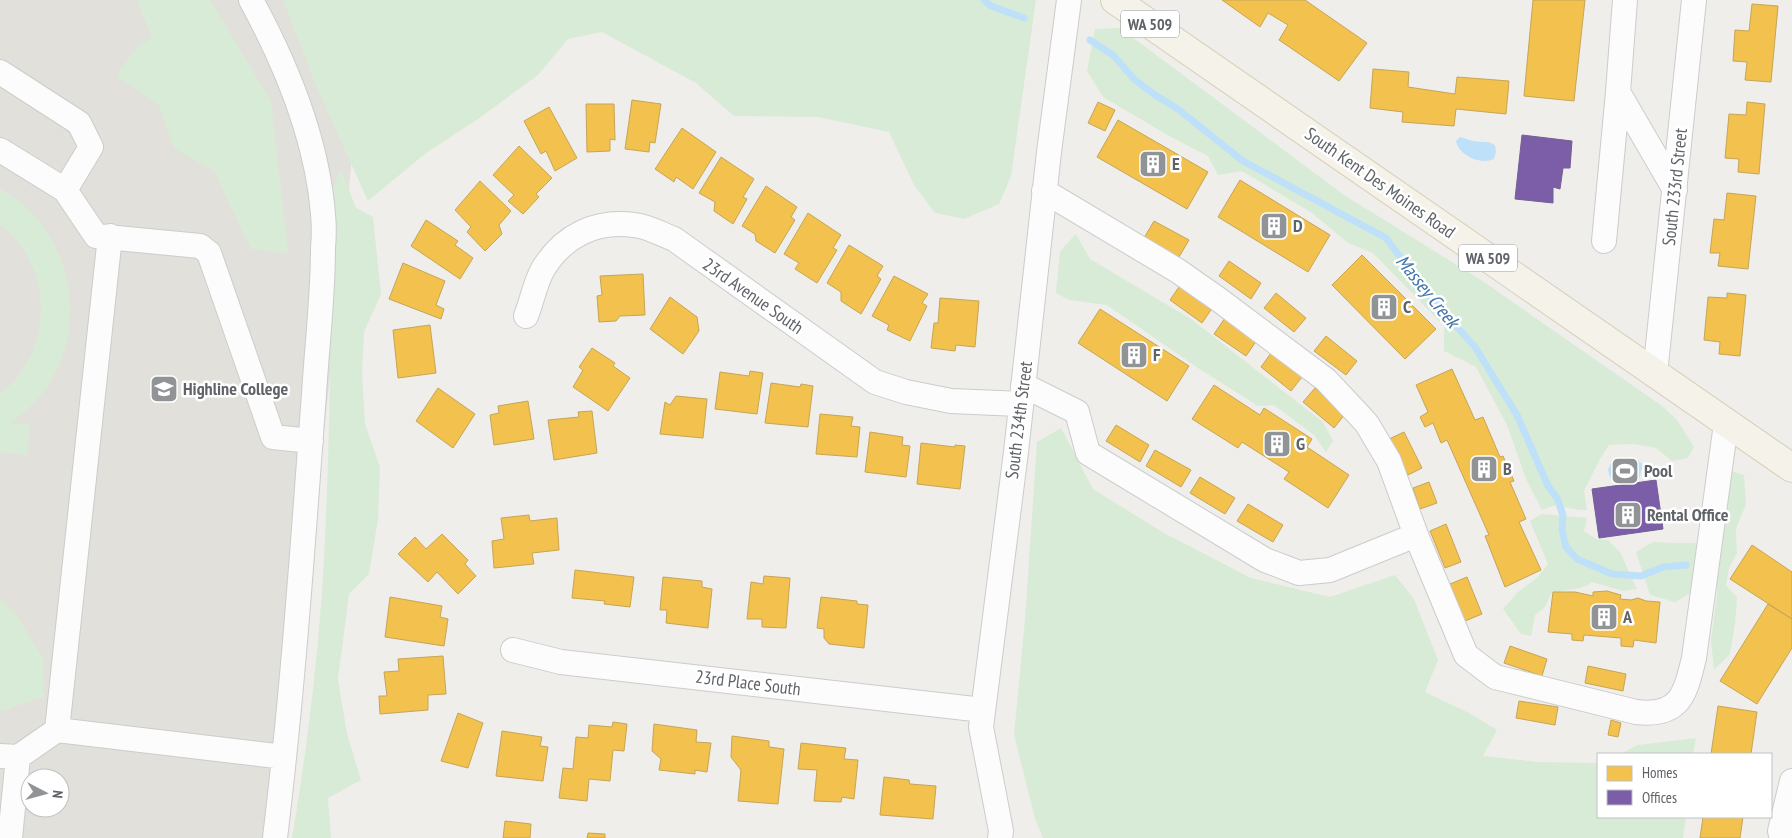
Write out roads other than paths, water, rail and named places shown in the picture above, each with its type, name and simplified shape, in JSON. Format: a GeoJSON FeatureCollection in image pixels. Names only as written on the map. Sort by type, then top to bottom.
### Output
{"type":"FeatureCollection","features":[{"type":"Feature","properties":{"kind":"main road","name":"South Kent Des Moines Road"},"geometry":{"type":"LineString","coordinates":[[1116,0],[1792,468]]}},
{"type":"Feature","properties":{"kind":"street"},"geometry":{"type":"LineString","coordinates":[[251,0],[264,24],[294,91],[315,160],[324,214],[324,277],[284,757],[275,838]]}},
{"type":"Feature","properties":{"kind":"street","name":"South 234th Street"},"geometry":{"type":"LineString","coordinates":[[1000,838],[1001,831],[982,727],[983,710],[1022,394],[1044,191],[1069,0]]}},
{"type":"Feature","properties":{"kind":"street"},"geometry":{"type":"LineString","coordinates":[[1604,241],[1625,0]]}},
{"type":"Feature","properties":{"kind":"street","name":"South 233rd Street"},"geometry":{"type":"LineString","coordinates":[[1655,374],[1694,0]]}},
{"type":"Feature","properties":{"kind":"street"},"geometry":{"type":"LineString","coordinates":[[0,72],[79,123],[91,147],[65,190]]}},
{"type":"Feature","properties":{"kind":"street"},"geometry":{"type":"LineString","coordinates":[[1618,92],[1675,190]]}},
{"type":"Feature","properties":{"kind":"street"},"geometry":{"type":"LineString","coordinates":[[0,150],[65,190],[96,236],[200,246],[209,253],[273,437],[311,441]]}},
{"type":"Feature","properties":{"kind":"street"},"geometry":{"type":"LineString","coordinates":[[1044,191],[1178,271],[1218,299],[1326,380],[1367,424],[1389,460],[1416,534],[1466,655],[1494,677],[1636,712],[1662,713],[1672,707],[1682,695],[1689,679],[1694,658],[1726,424]]}},
{"type":"Feature","properties":{"kind":"street","name":"23rd Avenue South"},"geometry":{"type":"LineString","coordinates":[[526,316],[543,270],[563,243],[583,231],[605,224],[635,225],[674,239],[875,382],[906,392],[951,401],[1022,394]]}},
{"type":"Feature","properties":{"kind":"street"},"geometry":{"type":"LineString","coordinates":[[57,730],[110,236]]}},
{"type":"Feature","properties":{"kind":"street"},"geometry":{"type":"LineString","coordinates":[[1022,394],[1076,412],[1088,453],[1265,560],[1299,573],[1330,570],[1416,534]]}},
{"type":"Feature","properties":{"kind":"street","name":"23rd Place South"},"geometry":{"type":"LineString","coordinates":[[513,650],[561,662],[983,710]]}},
{"type":"Feature","properties":{"kind":"street"},"geometry":{"type":"LineString","coordinates":[[10,838],[9,757],[57,730],[284,757]]}},
{"type":"Feature","properties":{"kind":"street"},"geometry":{"type":"LineString","coordinates":[[1782,838],[1780,832],[1792,781]]}},
{"type":"Feature","properties":{"kind":"water"},"geometry":{"type":"Polygon","coordinates":[[[1460,137],[1495,145],[1494,159],[1483,161],[1466,155],[1461,151],[1456,141],[1460,137]]]}},
{"type":"Feature","properties":{"kind":"water","name":"Pool"},"geometry":{"type":"Polygon","coordinates":[[[1632,459],[1637,459],[1643,465],[1639,479],[1630,481],[1624,477],[1614,479],[1610,477],[1608,470],[1611,463],[1627,464],[1632,459]]]}},
{"type":"Feature","properties":{"kind":"waterway","name":"Massey Creek"},"geometry":{"type":"LineString","coordinates":[[984,0],[991,6],[1024,18]]}},
{"type":"Feature","properties":{"kind":"waterway","name":"Massey Creek"},"geometry":{"type":"LineString","coordinates":[[1090,40],[1113,55],[1134,79],[1178,109],[1243,161],[1386,238],[1429,296],[1475,347],[1517,415],[1548,486],[1557,498],[1563,515],[1562,530],[1566,547],[1577,559],[1612,574],[1641,576],[1663,567],[1686,565]]}},
{"type":"Feature","properties":{"kind":"place","name":"E"},"geometry":{"type":"Point","coordinates":[1153,164]}},
{"type":"Feature","properties":{"kind":"place","name":"D"},"geometry":{"type":"Point","coordinates":[1274,226]}},
{"type":"Feature","properties":{"kind":"place","name":"C"},"geometry":{"type":"Point","coordinates":[1384,307]}},
{"type":"Feature","properties":{"kind":"place","name":"F"},"geometry":{"type":"Point","coordinates":[1134,355]}},
{"type":"Feature","properties":{"kind":"place","name":"Highline College"},"geometry":{"type":"Point","coordinates":[164,389]}},
{"type":"Feature","properties":{"kind":"place","name":"G"},"geometry":{"type":"Point","coordinates":[1277,444]}},
{"type":"Feature","properties":{"kind":"place","name":"B"},"geometry":{"type":"Point","coordinates":[1484,469]}},
{"type":"Feature","properties":{"kind":"place","name":"Pool"},"geometry":{"type":"Point","coordinates":[1625,471]}},
{"type":"Feature","properties":{"kind":"place","name":"Rental Office"},"geometry":{"type":"Point","coordinates":[1628,515]}},
{"type":"Feature","properties":{"kind":"place","name":"A"},"geometry":{"type":"Point","coordinates":[1604,617]}}]}
